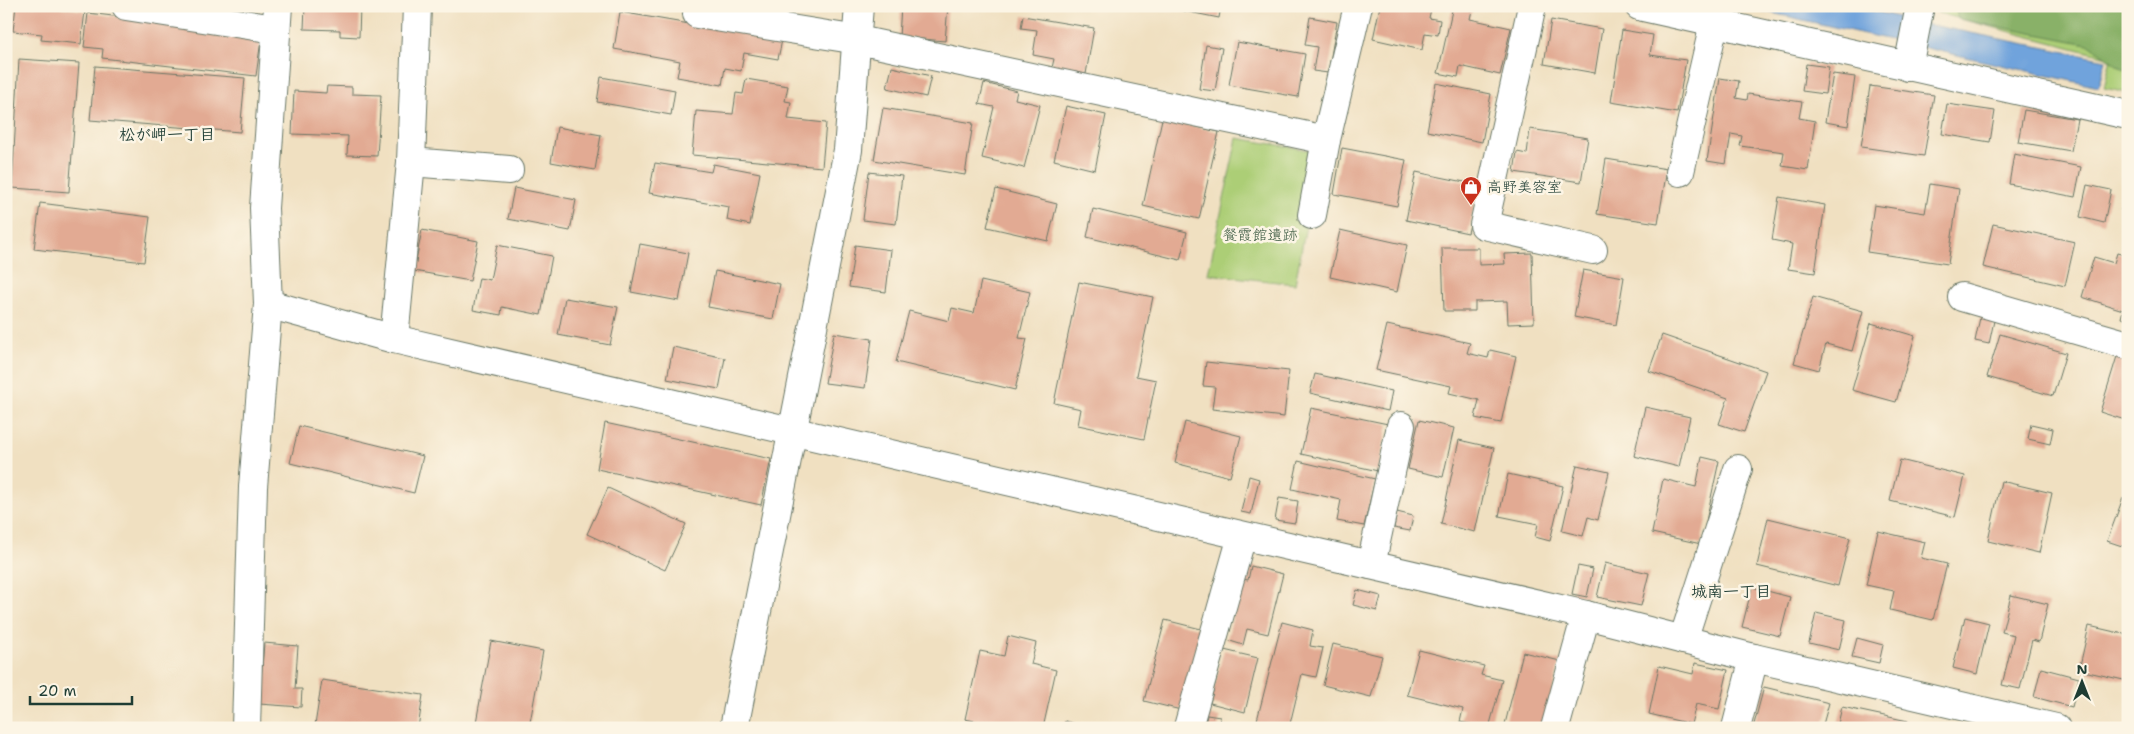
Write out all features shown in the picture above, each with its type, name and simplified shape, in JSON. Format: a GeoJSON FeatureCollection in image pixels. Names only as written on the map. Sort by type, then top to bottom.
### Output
{"type":"FeatureCollection","features":[{"type":"Feature","properties":{"kind":"street"},"geometry":{"type":"LineString","coordinates":[[126,6],[277,18],[264,208],[268,304],[253,487],[246,728]]}},
{"type":"Feature","properties":{"kind":"street"},"geometry":{"type":"LineString","coordinates":[[394,339],[411,162],[417,6]]}},
{"type":"Feature","properties":{"kind":"street"},"geometry":{"type":"LineString","coordinates":[[734,728],[848,150],[858,40],[859,6]]}},
{"type":"Feature","properties":{"kind":"street"},"geometry":{"type":"LineString","coordinates":[[1312,215],[1326,140],[1358,6]]}},
{"type":"Feature","properties":{"kind":"street"},"geometry":{"type":"LineString","coordinates":[[1532,6],[1484,225],[1593,250]]}},
{"type":"Feature","properties":{"kind":"street"},"geometry":{"type":"LineString","coordinates":[[1639,6],[1714,24],[1910,57],[2128,115]]}},
{"type":"Feature","properties":{"kind":"street"},"geometry":{"type":"LineString","coordinates":[[1910,57],[1919,11]]}},
{"type":"Feature","properties":{"kind":"street"},"geometry":{"type":"LineString","coordinates":[[697,14],[858,40],[1326,140]]}},
{"type":"Feature","properties":{"kind":"street"},"geometry":{"type":"LineString","coordinates":[[1680,172],[1714,24]]}},
{"type":"Feature","properties":{"kind":"street"},"geometry":{"type":"LineString","coordinates":[[411,162],[509,170]]}},
{"type":"Feature","properties":{"kind":"street"},"geometry":{"type":"LineString","coordinates":[[1962,297],[2128,344]]}},
{"type":"Feature","properties":{"kind":"street"},"geometry":{"type":"LineString","coordinates":[[268,304],[394,339],[1586,615],[1754,658],[2056,728]]}},
{"type":"Feature","properties":{"kind":"street"},"geometry":{"type":"LineString","coordinates":[[1371,565],[1400,426]]}},
{"type":"Feature","properties":{"kind":"street"},"geometry":{"type":"LineString","coordinates":[[1683,640],[1738,469]]}},
{"type":"Feature","properties":{"kind":"street"},"geometry":{"type":"LineString","coordinates":[[1188,727],[1242,536]]}},
{"type":"Feature","properties":{"kind":"street"},"geometry":{"type":"LineString","coordinates":[[1555,728],[1586,615]]}},
{"type":"Feature","properties":{"kind":"street"},"geometry":{"type":"LineString","coordinates":[[1736,728],[1754,658]]}},
{"type":"Feature","properties":{"kind":"green space"},"geometry":{"type":"Polygon","coordinates":[[[1939,6],[2128,6],[2128,93],[2104,88],[2111,58],[1938,13],[1939,6]]]}},
{"type":"Feature","properties":{"kind":"green space"},"geometry":{"type":"Polygon","coordinates":[[[1955,6],[2128,6],[2128,73],[2088,44],[1958,19],[1955,6]]]}},
{"type":"Feature","properties":{"kind":"green space","name":"餐霞館遺跡"},"geometry":{"type":"Polygon","coordinates":[[[1237,138],[1320,152],[1295,284],[1208,274],[1237,138]]]}},
{"type":"Feature","properties":{"kind":"water"},"geometry":{"type":"Polygon","coordinates":[[[1741,6],[1853,6],[1931,25],[2106,60],[2098,87],[1741,6]]]}},
{"type":"Feature","properties":{"kind":"building"},"geometry":{"type":"Polygon","coordinates":[[[16,6],[53,6],[85,11],[81,44],[41,40],[42,34],[13,31],[16,6]]]}},
{"type":"Feature","properties":{"kind":"building"},"geometry":{"type":"Polygon","coordinates":[[[305,6],[360,6],[359,37],[340,36],[340,30],[304,29],[305,6]]]}},
{"type":"Feature","properties":{"kind":"building"},"geometry":{"type":"Polygon","coordinates":[[[901,6],[948,6],[945,41],[899,37],[901,6]]]}},
{"type":"Feature","properties":{"kind":"building"},"geometry":{"type":"Polygon","coordinates":[[[1159,6],[1221,6],[1219,18],[1159,6]]]}},
{"type":"Feature","properties":{"kind":"building"},"geometry":{"type":"Polygon","coordinates":[[[1380,6],[1420,6],[1431,9],[1429,18],[1440,20],[1438,35],[1425,33],[1422,50],[1373,39],[1380,6]]]}},
{"type":"Feature","properties":{"kind":"building"},"geometry":{"type":"Polygon","coordinates":[[[1453,6],[1473,6],[1470,19],[1511,28],[1500,75],[1460,66],[1458,77],[1438,73],[1453,6]]]}},
{"type":"Feature","properties":{"kind":"building"},"geometry":{"type":"Polygon","coordinates":[[[620,12],[782,40],[778,59],[744,53],[741,71],[725,68],[722,85],[677,77],[680,61],[614,49],[620,12]]]}},
{"type":"Feature","properties":{"kind":"building"},"geometry":{"type":"Polygon","coordinates":[[[88,13],[236,31],[261,40],[256,76],[102,58],[103,49],[84,47],[88,13]]]}},
{"type":"Feature","properties":{"kind":"building"},"geometry":{"type":"Polygon","coordinates":[[[1023,16],[1094,28],[1086,74],[1052,68],[1054,59],[1033,55],[1037,30],[1021,28],[1023,16]]]}},
{"type":"Feature","properties":{"kind":"building"},"geometry":{"type":"Polygon","coordinates":[[[1310,17],[1337,22],[1328,73],[1313,71],[1317,47],[1305,45],[1310,17]]]}},
{"type":"Feature","properties":{"kind":"building"},"geometry":{"type":"Polygon","coordinates":[[[1551,20],[1602,29],[1595,73],[1544,64],[1551,20]]]}},
{"type":"Feature","properties":{"kind":"building"},"geometry":{"type":"Polygon","coordinates":[[[1622,30],[1653,35],[1650,55],[1686,60],[1677,113],[1611,102],[1622,30]]]}},
{"type":"Feature","properties":{"kind":"building"},"geometry":{"type":"Polygon","coordinates":[[[1237,42],[1305,54],[1298,97],[1229,85],[1237,42]]]}},
{"type":"Feature","properties":{"kind":"building"},"geometry":{"type":"Polygon","coordinates":[[[1206,45],[1222,48],[1215,91],[1199,89],[1206,45]]]}},
{"type":"Feature","properties":{"kind":"building"},"geometry":{"type":"Polygon","coordinates":[[[19,59],[79,63],[69,192],[12,188],[19,59]]]}},
{"type":"Feature","properties":{"kind":"building"},"geometry":{"type":"Polygon","coordinates":[[[1806,64],[1829,67],[1825,94],[1802,91],[1806,64]]]}},
{"type":"Feature","properties":{"kind":"building"},"geometry":{"type":"Polygon","coordinates":[[[95,66],[245,78],[240,132],[90,120],[95,66]]]}},
{"type":"Feature","properties":{"kind":"building"},"geometry":{"type":"Polygon","coordinates":[[[892,67],[931,76],[926,97],[887,88],[892,67]]]}},
{"type":"Feature","properties":{"kind":"building"},"geometry":{"type":"Polygon","coordinates":[[[1833,74],[1855,77],[1848,126],[1825,122],[1833,74]]]}},
{"type":"Feature","properties":{"kind":"building"},"geometry":{"type":"Polygon","coordinates":[[[601,77],[675,90],[671,115],[597,102],[601,77]]]}},
{"type":"Feature","properties":{"kind":"building"},"geometry":{"type":"Polygon","coordinates":[[[1720,78],[1739,81],[1736,98],[1747,100],[1748,94],[1802,102],[1799,118],[1815,121],[1808,170],[1782,166],[1784,152],[1740,146],[1742,136],[1731,134],[1726,164],[1707,161],[1720,78]]]}},
{"type":"Feature","properties":{"kind":"building"},"geometry":{"type":"Polygon","coordinates":[[[746,79],[788,86],[785,101],[791,102],[788,119],[826,123],[822,167],[692,155],[696,111],[733,114],[736,93],[743,94],[746,79]]]}},
{"type":"Feature","properties":{"kind":"building"},"geometry":{"type":"Polygon","coordinates":[[[984,83],[1017,91],[1015,99],[1040,105],[1024,168],[982,158],[994,107],[979,104],[984,83]]]}},
{"type":"Feature","properties":{"kind":"building"},"geometry":{"type":"Polygon","coordinates":[[[1436,83],[1491,94],[1482,142],[1427,131],[1436,83]]]}},
{"type":"Feature","properties":{"kind":"building"},"geometry":{"type":"Polygon","coordinates":[[[327,86],[352,87],[352,94],[381,95],[377,156],[347,155],[348,136],[292,134],[294,91],[326,93],[327,86]]]}},
{"type":"Feature","properties":{"kind":"building"},"geometry":{"type":"Polygon","coordinates":[[[1870,86],[1934,95],[1924,156],[1861,147],[1870,86]]]}},
{"type":"Feature","properties":{"kind":"building"},"geometry":{"type":"Polygon","coordinates":[[[1947,104],[1995,111],[1990,142],[1942,134],[1947,104]]]}},
{"type":"Feature","properties":{"kind":"building"},"geometry":{"type":"Polygon","coordinates":[[[1066,106],[1106,115],[1095,170],[1054,160],[1066,106]]]}},
{"type":"Feature","properties":{"kind":"building"},"geometry":{"type":"Polygon","coordinates":[[[883,108],[973,123],[965,175],[874,160],[883,108]]]}},
{"type":"Feature","properties":{"kind":"building"},"geometry":{"type":"Polygon","coordinates":[[[2024,110],[2077,119],[2071,151],[2018,142],[2024,110]]]}},
{"type":"Feature","properties":{"kind":"building"},"geometry":{"type":"Polygon","coordinates":[[[1162,119],[1219,132],[1199,219],[1143,206],[1162,119]]]}},
{"type":"Feature","properties":{"kind":"building"},"geometry":{"type":"Polygon","coordinates":[[[557,127],[601,135],[595,170],[551,162],[557,127]]]}},
{"type":"Feature","properties":{"kind":"building"},"geometry":{"type":"Polygon","coordinates":[[[1530,129],[1588,138],[1581,182],[1514,172],[1517,152],[1527,154],[1530,129]]]}},
{"type":"Feature","properties":{"kind":"building"},"geometry":{"type":"Polygon","coordinates":[[[1342,148],[1406,160],[1397,206],[1334,194],[1342,148]]]}},
{"type":"Feature","properties":{"kind":"building"},"geometry":{"type":"Polygon","coordinates":[[[2014,154],[2081,167],[2075,197],[2009,184],[2014,154]]]}},
{"type":"Feature","properties":{"kind":"building"},"geometry":{"type":"Polygon","coordinates":[[[1606,159],[1667,169],[1658,223],[1597,214],[1606,159]]]}},
{"type":"Feature","properties":{"kind":"building"},"geometry":{"type":"Polygon","coordinates":[[[655,163],[711,172],[713,164],[760,173],[750,225],[727,220],[729,207],[649,193],[655,163]]]}},
{"type":"Feature","properties":{"kind":"building"},"geometry":{"type":"Polygon","coordinates":[[[869,172],[902,176],[896,224],[863,220],[869,172]]]}},
{"type":"Feature","properties":{"kind":"building"},"geometry":{"type":"Polygon","coordinates":[[[1416,172],[1479,185],[1468,233],[1406,220],[1416,172]]]}},
{"type":"Feature","properties":{"kind":"building"},"geometry":{"type":"Polygon","coordinates":[[[2128,183],[2128,212],[2121,210],[2128,183]]]}},
{"type":"Feature","properties":{"kind":"building"},"geometry":{"type":"Polygon","coordinates":[[[1930,184],[1959,189],[1948,264],[1867,252],[1874,205],[1925,213],[1930,184]]]}},
{"type":"Feature","properties":{"kind":"building"},"geometry":{"type":"Polygon","coordinates":[[[2087,185],[2111,190],[2104,223],[2080,217],[2087,185]]]}},
{"type":"Feature","properties":{"kind":"building"},"geometry":{"type":"Polygon","coordinates":[[[514,188],[576,200],[570,231],[508,219],[514,188]]]}},
{"type":"Feature","properties":{"kind":"building"},"geometry":{"type":"Polygon","coordinates":[[[996,189],[1057,204],[1048,241],[987,227],[996,189]]]}},
{"type":"Feature","properties":{"kind":"building"},"geometry":{"type":"Polygon","coordinates":[[[1779,197],[1825,205],[1815,273],[1788,269],[1792,244],[1772,240],[1779,197]]]}},
{"type":"Feature","properties":{"kind":"building"},"geometry":{"type":"Polygon","coordinates":[[[40,203],[150,217],[144,262],[34,249],[40,203]]]}},
{"type":"Feature","properties":{"kind":"building"},"geometry":{"type":"Polygon","coordinates":[[[1093,209],[1187,232],[1180,260],[1087,237],[1093,209]]]}},
{"type":"Feature","properties":{"kind":"building"},"geometry":{"type":"Polygon","coordinates":[[[1993,224],[2075,242],[2065,286],[1983,267],[1993,224]]]}},
{"type":"Feature","properties":{"kind":"building"},"geometry":{"type":"Polygon","coordinates":[[[422,230],[478,241],[470,281],[414,271],[422,230]]]}},
{"type":"Feature","properties":{"kind":"building"},"geometry":{"type":"Polygon","coordinates":[[[1340,230],[1407,245],[1397,292],[1330,277],[1340,230]]]}},
{"type":"Feature","properties":{"kind":"building"},"geometry":{"type":"Polygon","coordinates":[[[640,244],[688,253],[679,301],[631,292],[640,244]]]}},
{"type":"Feature","properties":{"kind":"building"},"geometry":{"type":"Polygon","coordinates":[[[497,245],[552,256],[541,315],[502,307],[501,315],[473,310],[479,278],[490,280],[497,245]]]}},
{"type":"Feature","properties":{"kind":"building"},"geometry":{"type":"Polygon","coordinates":[[[855,245],[891,250],[886,292],[849,287],[855,245]]]}},
{"type":"Feature","properties":{"kind":"building"},"geometry":{"type":"Polygon","coordinates":[[[1442,248],[1479,248],[1479,265],[1505,264],[1504,254],[1532,253],[1534,323],[1508,324],[1507,301],[1475,302],[1475,311],[1444,311],[1442,248]]]}},
{"type":"Feature","properties":{"kind":"building"},"geometry":{"type":"Polygon","coordinates":[[[2117,253],[2128,256],[2128,320],[2121,318],[2123,310],[2082,297],[2094,257],[2114,263],[2117,253]]]}},
{"type":"Feature","properties":{"kind":"building"},"geometry":{"type":"Polygon","coordinates":[[[1583,270],[1624,277],[1616,325],[1574,317],[1583,270]]]}},
{"type":"Feature","properties":{"kind":"building"},"geometry":{"type":"Polygon","coordinates":[[[715,271],[780,284],[773,319],[708,307],[715,271]]]}},
{"type":"Feature","properties":{"kind":"building"},"geometry":{"type":"Polygon","coordinates":[[[981,281],[1030,292],[1019,338],[1027,339],[1015,390],[896,362],[909,311],[949,321],[952,308],[974,313],[981,281]]]}},
{"type":"Feature","properties":{"kind":"building"},"geometry":{"type":"Polygon","coordinates":[[[1079,282],[1153,297],[1136,376],[1156,380],[1144,439],[1078,425],[1081,409],[1054,403],[1079,282]]]}},
{"type":"Feature","properties":{"kind":"building"},"geometry":{"type":"Polygon","coordinates":[[[1813,297],[1863,311],[1852,351],[1826,344],[1819,370],[1794,363],[1813,297]]]}},
{"type":"Feature","properties":{"kind":"building"},"geometry":{"type":"Polygon","coordinates":[[[565,298],[618,307],[610,345],[558,335],[565,298]]]}},
{"type":"Feature","properties":{"kind":"building"},"geometry":{"type":"Polygon","coordinates":[[[1981,313],[1995,316],[1989,344],[1975,341],[1981,313]]]}},
{"type":"Feature","properties":{"kind":"building"},"geometry":{"type":"Polygon","coordinates":[[[1871,323],[1915,336],[1896,402],[1852,390],[1871,323]]]}},
{"type":"Feature","properties":{"kind":"building"},"geometry":{"type":"Polygon","coordinates":[[[1387,325],[1470,343],[1467,353],[1488,358],[1490,350],[1516,356],[1501,423],[1475,418],[1479,400],[1449,393],[1451,386],[1376,370],[1387,325]]]}},
{"type":"Feature","properties":{"kind":"building"},"geometry":{"type":"Polygon","coordinates":[[[834,333],[872,339],[865,388],[825,383],[834,333]]]}},
{"type":"Feature","properties":{"kind":"building"},"geometry":{"type":"Polygon","coordinates":[[[2000,334],[2066,353],[2053,396],[1987,377],[2000,334]]]}},
{"type":"Feature","properties":{"kind":"building"},"geometry":{"type":"Polygon","coordinates":[[[1662,335],[1766,371],[1744,432],[1719,424],[1728,398],[1649,371],[1662,335]]]}},
{"type":"Feature","properties":{"kind":"building"},"geometry":{"type":"Polygon","coordinates":[[[673,347],[725,358],[719,389],[667,379],[673,347]]]}},
{"type":"Feature","properties":{"kind":"building"},"geometry":{"type":"Polygon","coordinates":[[[2118,353],[2128,356],[2128,421],[2100,412],[2118,353]]]}},
{"type":"Feature","properties":{"kind":"building"},"geometry":{"type":"Polygon","coordinates":[[[1206,362],[1289,371],[1284,417],[1212,409],[1215,387],[1203,386],[1206,362]]]}},
{"type":"Feature","properties":{"kind":"building"},"geometry":{"type":"Polygon","coordinates":[[[1315,374],[1392,391],[1388,411],[1310,393],[1315,374]]]}},
{"type":"Feature","properties":{"kind":"building"},"geometry":{"type":"Polygon","coordinates":[[[1645,407],[1690,417],[1679,467],[1634,456],[1645,407]]]}},
{"type":"Feature","properties":{"kind":"building"},"geometry":{"type":"Polygon","coordinates":[[[1311,408],[1388,424],[1378,471],[1301,454],[1311,408]]]}},
{"type":"Feature","properties":{"kind":"building"},"geometry":{"type":"Polygon","coordinates":[[[1419,420],[1454,428],[1443,477],[1408,469],[1419,420]]]}},
{"type":"Feature","properties":{"kind":"building"},"geometry":{"type":"Polygon","coordinates":[[[1185,422],[1241,436],[1230,477],[1175,463],[1185,422]]]}},
{"type":"Feature","properties":{"kind":"building"},"geometry":{"type":"Polygon","coordinates":[[[605,423],[771,459],[761,505],[597,469],[605,423]]]}},
{"type":"Feature","properties":{"kind":"building"},"geometry":{"type":"Polygon","coordinates":[[[2031,424],[2053,429],[2050,444],[2028,439],[2031,424]]]}},
{"type":"Feature","properties":{"kind":"building"},"geometry":{"type":"Polygon","coordinates":[[[299,426],[423,456],[414,493],[290,463],[299,426]]]}},
{"type":"Feature","properties":{"kind":"building"},"geometry":{"type":"Polygon","coordinates":[[[1459,440],[1494,448],[1475,532],[1441,524],[1459,440]]]}},
{"type":"Feature","properties":{"kind":"building"},"geometry":{"type":"Polygon","coordinates":[[[1702,457],[1719,461],[1701,544],[1652,533],[1663,479],[1696,487],[1702,457]]]}},
{"type":"Feature","properties":{"kind":"building"},"geometry":{"type":"Polygon","coordinates":[[[1900,460],[1965,476],[1955,517],[1890,501],[1900,460]]]}},
{"type":"Feature","properties":{"kind":"building"},"geometry":{"type":"Polygon","coordinates":[[[1298,461],[1375,479],[1364,526],[1337,521],[1341,500],[1292,489],[1298,461]]]}},
{"type":"Feature","properties":{"kind":"building"},"geometry":{"type":"Polygon","coordinates":[[[1577,465],[1609,472],[1598,520],[1588,517],[1583,536],[1562,531],[1577,465]]]}},
{"type":"Feature","properties":{"kind":"building"},"geometry":{"type":"Polygon","coordinates":[[[1508,474],[1563,486],[1550,541],[1535,537],[1538,524],[1499,516],[1508,474]]]}},
{"type":"Feature","properties":{"kind":"building"},"geometry":{"type":"Polygon","coordinates":[[[1249,476],[1259,479],[1251,514],[1241,512],[1249,476]]]}},
{"type":"Feature","properties":{"kind":"building"},"geometry":{"type":"Polygon","coordinates":[[[2001,481],[2052,493],[2039,553],[1988,541],[2001,481]]]}},
{"type":"Feature","properties":{"kind":"building"},"geometry":{"type":"Polygon","coordinates":[[[608,488],[686,524],[665,570],[587,534],[608,488]]]}},
{"type":"Feature","properties":{"kind":"building"},"geometry":{"type":"Polygon","coordinates":[[[1279,498],[1298,501],[1295,523],[1275,520],[1279,498]]]}},
{"type":"Feature","properties":{"kind":"building"},"geometry":{"type":"Polygon","coordinates":[[[2123,498],[2128,500],[2128,548],[2107,541],[2123,498]]]}},
{"type":"Feature","properties":{"kind":"building"},"geometry":{"type":"Polygon","coordinates":[[[1397,512],[1413,516],[1410,531],[1394,528],[1397,512]]]}},
{"type":"Feature","properties":{"kind":"building"},"geometry":{"type":"Polygon","coordinates":[[[1768,518],[1850,538],[1838,586],[1757,566],[1768,518]]]}},
{"type":"Feature","properties":{"kind":"building"},"geometry":{"type":"Polygon","coordinates":[[[1878,531],[1925,542],[1921,558],[1947,564],[1933,620],[1890,610],[1894,591],[1866,585],[1878,531]]]}},
{"type":"Feature","properties":{"kind":"building"},"geometry":{"type":"Polygon","coordinates":[[[1605,563],[1649,573],[1641,606],[1597,597],[1605,563]]]}},
{"type":"Feature","properties":{"kind":"building"},"geometry":{"type":"Polygon","coordinates":[[[1251,566],[1283,574],[1268,634],[1247,629],[1243,645],[1227,640],[1242,579],[1248,580],[1251,566]]]}},
{"type":"Feature","properties":{"kind":"building"},"geometry":{"type":"Polygon","coordinates":[[[1578,566],[1593,569],[1587,597],[1572,594],[1578,566]]]}},
{"type":"Feature","properties":{"kind":"building"},"geometry":{"type":"Polygon","coordinates":[[[1752,587],[1790,597],[1780,636],[1742,627],[1752,587]]]}},
{"type":"Feature","properties":{"kind":"building"},"geometry":{"type":"Polygon","coordinates":[[[1357,590],[1381,596],[1377,611],[1353,605],[1357,590]]]}},
{"type":"Feature","properties":{"kind":"building"},"geometry":{"type":"Polygon","coordinates":[[[2011,595],[2048,604],[2039,642],[2032,640],[2020,689],[2002,685],[2014,635],[2002,632],[2011,595]]]}},
{"type":"Feature","properties":{"kind":"building"},"geometry":{"type":"Polygon","coordinates":[[[1816,613],[1846,620],[1839,650],[1809,643],[1816,613]]]}},
{"type":"Feature","properties":{"kind":"building"},"geometry":{"type":"Polygon","coordinates":[[[1965,617],[1989,623],[1977,674],[1953,668],[1965,617]]]}},
{"type":"Feature","properties":{"kind":"building"},"geometry":{"type":"Polygon","coordinates":[[[1165,620],[1201,629],[1181,710],[1144,701],[1165,620]]]}},
{"type":"Feature","properties":{"kind":"building"},"geometry":{"type":"Polygon","coordinates":[[[1282,622],[1313,630],[1310,646],[1323,648],[1316,677],[1302,674],[1289,728],[1255,728],[1282,622]]]}},
{"type":"Feature","properties":{"kind":"building"},"geometry":{"type":"Polygon","coordinates":[[[2089,626],[2128,635],[2128,681],[2079,670],[2089,626]]]}},
{"type":"Feature","properties":{"kind":"building"},"geometry":{"type":"Polygon","coordinates":[[[1008,636],[1036,643],[1031,664],[1056,670],[1043,728],[1008,728],[965,719],[980,651],[1004,656],[1008,636]]]}},
{"type":"Feature","properties":{"kind":"building"},"geometry":{"type":"Polygon","coordinates":[[[1857,638],[1883,645],[1879,663],[1852,657],[1857,638]]]}},
{"type":"Feature","properties":{"kind":"building"},"geometry":{"type":"Polygon","coordinates":[[[491,641],[543,651],[529,728],[475,728],[491,641]]]}},
{"type":"Feature","properties":{"kind":"building"},"geometry":{"type":"Polygon","coordinates":[[[264,643],[298,646],[295,689],[302,689],[301,707],[259,704],[264,643]]]}},
{"type":"Feature","properties":{"kind":"building"},"geometry":{"type":"Polygon","coordinates":[[[1333,644],[1382,656],[1371,697],[1323,685],[1333,644]]]}},
{"type":"Feature","properties":{"kind":"building"},"geometry":{"type":"Polygon","coordinates":[[[1224,650],[1258,658],[1245,712],[1210,703],[1224,650]]]}},
{"type":"Feature","properties":{"kind":"building"},"geometry":{"type":"Polygon","coordinates":[[[1419,650],[1484,666],[1481,675],[1502,680],[1489,728],[1460,722],[1463,709],[1407,695],[1419,650]]]}},
{"type":"Feature","properties":{"kind":"building"},"geometry":{"type":"Polygon","coordinates":[[[1523,652],[1560,661],[1544,728],[1504,728],[1523,652]]]}},
{"type":"Feature","properties":{"kind":"building"},"geometry":{"type":"Polygon","coordinates":[[[1695,663],[1728,670],[1719,709],[1696,704],[1691,724],[1649,714],[1659,666],[1693,674],[1695,663]]]}},
{"type":"Feature","properties":{"kind":"building"},"geometry":{"type":"Polygon","coordinates":[[[2041,668],[2079,678],[2072,707],[2034,697],[2041,668]]]}},
{"type":"Feature","properties":{"kind":"building"},"geometry":{"type":"Polygon","coordinates":[[[322,680],[423,695],[418,728],[332,728],[315,725],[322,680]]]}},
{"type":"Feature","properties":{"kind":"building"},"geometry":{"type":"Polygon","coordinates":[[[1764,687],[1829,703],[1822,728],[1753,728],[1764,687]]]}},
{"type":"Feature","properties":{"kind":"building"},"geometry":{"type":"Polygon","coordinates":[[[1842,707],[1908,721],[1907,728],[1837,728],[1842,707]]]}},
{"type":"Feature","properties":{"kind":"building"},"geometry":{"type":"Polygon","coordinates":[[[1207,715],[1220,717],[1218,728],[1204,728],[1207,715]]]}},
{"type":"Feature","properties":{"kind":"building"},"geometry":{"type":"Polygon","coordinates":[[[1065,721],[1087,727],[1087,728],[1064,728],[1065,721]]]}},
{"type":"Feature","properties":{"kind":"place","name":"高野美容室"},"geometry":{"type":"Point","coordinates":[1471,206]}},
{"type":"Feature","properties":{"kind":"district","name":"松が岬一丁目"},"geometry":{"type":"Point","coordinates":[167,134]}},
{"type":"Feature","properties":{"kind":"district","name":"城南一丁目"},"geometry":{"type":"Point","coordinates":[1731,591]}}]}
